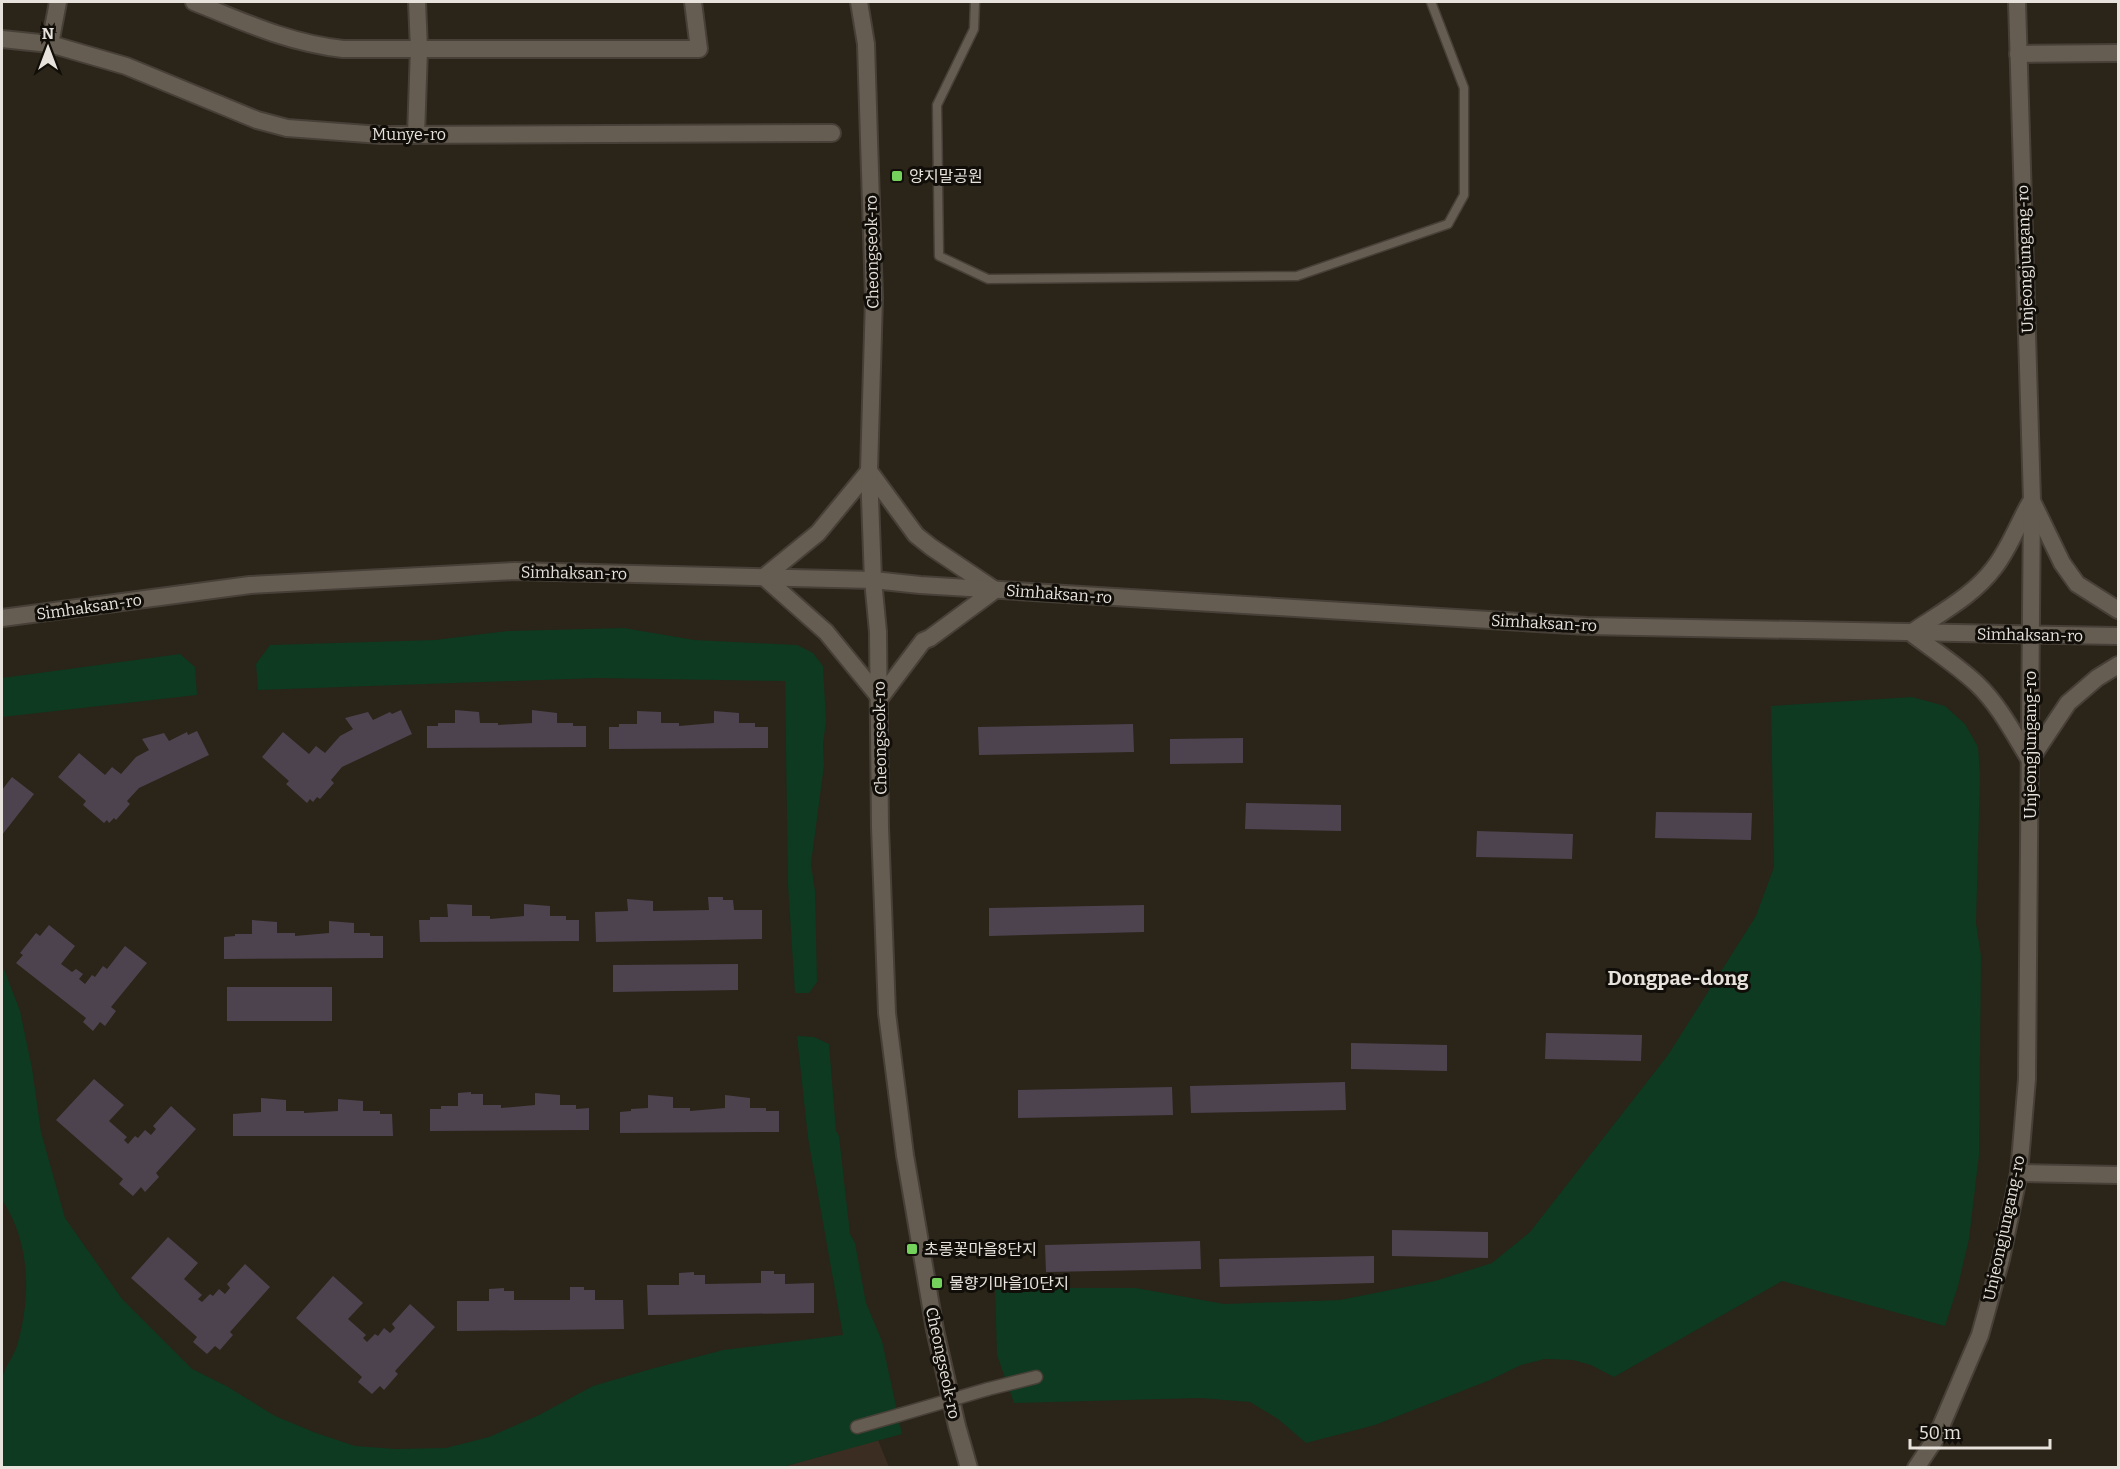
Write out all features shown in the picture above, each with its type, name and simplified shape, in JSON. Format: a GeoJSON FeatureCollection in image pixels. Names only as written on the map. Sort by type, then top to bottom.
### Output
{"type":"FeatureCollection","features":[{"type":"Feature","properties":{"kind":"street"},"geometry":{"type":"LineString","coordinates":[[50,44],[58,2]]}},
{"type":"Feature","properties":{"kind":"street"},"geometry":{"type":"LineString","coordinates":[[194,2],[284,38],[343,50],[699,49],[693,2]]}},
{"type":"Feature","properties":{"kind":"street"},"geometry":{"type":"LineString","coordinates":[[416,135],[419,50],[417,2]]}},
{"type":"Feature","properties":{"kind":"street","name":"Cheongseok-ro"},"geometry":{"type":"LineString","coordinates":[[859,2],[866,44],[874,298],[869,471],[873,580],[878,632],[880,827],[887,1013],[905,1155],[935,1330],[969,1467]]}},
{"type":"Feature","properties":{"kind":"street","name":"Unjeongjungang-ro"},"geometry":{"type":"LineString","coordinates":[[1916,1467],[1936,1438],[1980,1335],[2001,1259],[2019,1173],[2027,1079],[2032,500],[2017,2]]}},
{"type":"Feature","properties":{"kind":"street","name":"Munye-ro"},"geometry":{"type":"LineString","coordinates":[[2,39],[50,44],[126,66],[257,120],[287,128],[416,135],[832,133]]}},
{"type":"Feature","properties":{"kind":"street"},"geometry":{"type":"LineString","coordinates":[[2018,54],[2118,53]]}},
{"type":"Feature","properties":{"kind":"street"},"geometry":{"type":"LineString","coordinates":[[869,471],[916,535],[994,590],[923,641],[879,698],[826,632],[764,577],[818,533],[869,471]]}},
{"type":"Feature","properties":{"kind":"street"},"geometry":{"type":"LineString","coordinates":[[2032,500],[2062,563],[2078,584],[2118,610]]}},
{"type":"Feature","properties":{"kind":"street"},"geometry":{"type":"LineString","coordinates":[[2032,500],[1995,566],[1981,583],[1911,633],[1976,683],[1988,695],[2030,760],[2068,703],[2097,678],[2118,665]]}},
{"type":"Feature","properties":{"kind":"street","name":"Simhaksan-ro"},"geometry":{"type":"LineString","coordinates":[[2,618],[250,585],[515,571],[873,580],[994,590],[1587,626],[2118,636]]}},
{"type":"Feature","properties":{"kind":"street"},"geometry":{"type":"LineString","coordinates":[[2019,1173],[2118,1175]]}},
{"type":"Feature","properties":{"kind":"street"},"geometry":{"type":"LineString","coordinates":[[857,1427],[1036,1377]]}},
{"type":"Feature","properties":{"kind":"lane"},"geometry":{"type":"LineString","coordinates":[[975,2],[974,29],[937,105],[939,256],[988,279],[1297,276],[1448,224],[1464,195],[1464,88],[1431,2]]}},
{"type":"Feature","properties":{"kind":"shaded area"},"geometry":{"type":"Polygon","coordinates":[[[878,1440],[889,1467],[779,1468],[878,1440]]]}},
{"type":"Feature","properties":{"kind":"green space"},"geometry":{"type":"Polygon","coordinates":[[[624,628],[694,640],[797,645],[813,653],[823,666],[826,721],[823,744],[824,765],[811,864],[815,891],[817,982],[809,993],[795,993],[788,885],[785,681],[597,678],[258,690],[256,664],[270,645],[435,640],[507,631],[624,628]]]}},
{"type":"Feature","properties":{"kind":"green space"},"geometry":{"type":"Polygon","coordinates":[[[180,654],[195,667],[197,695],[2,717],[2,678],[180,654]]]}},
{"type":"Feature","properties":{"kind":"green space"},"geometry":{"type":"Polygon","coordinates":[[[1912,697],[1945,706],[1965,724],[1978,747],[1980,776],[1976,923],[1981,956],[1979,1155],[1969,1239],[1958,1286],[1945,1326],[1782,1281],[1614,1377],[1591,1365],[1573,1360],[1545,1359],[1521,1365],[1490,1380],[1375,1425],[1306,1443],[1278,1419],[1250,1402],[1200,1398],[1014,1403],[997,1355],[995,1288],[1136,1288],[1224,1304],[1340,1300],[1435,1281],[1492,1263],[1530,1232],[1668,1055],[1756,916],[1774,867],[1771,706],[1912,697]]]}},
{"type":"Feature","properties":{"kind":"green space"},"geometry":{"type":"Polygon","coordinates":[[[2,964],[20,1011],[32,1068],[41,1132],[65,1218],[122,1299],[192,1369],[228,1387],[275,1416],[355,1446],[396,1449],[446,1448],[489,1437],[539,1415],[593,1386],[651,1369],[723,1350],[843,1335],[808,1138],[797,1036],[814,1037],[829,1044],[836,1131],[839,1136],[850,1234],[855,1243],[866,1303],[882,1341],[902,1434],[779,1468],[2,1467],[1,1383],[22,1328],[26,1271],[19,1234],[2,1200],[2,964]]]}},
{"type":"Feature","properties":{"kind":"building"},"geometry":{"type":"Polygon","coordinates":[[[401,710],[412,734],[342,767],[331,780],[334,783],[320,799],[317,797],[313,802],[310,799],[307,803],[286,784],[289,781],[262,757],[283,732],[309,754],[316,746],[325,753],[340,736],[353,729],[345,718],[368,712],[373,720],[390,712],[392,714],[401,710]]]}},
{"type":"Feature","properties":{"kind":"building"},"geometry":{"type":"Polygon","coordinates":[[[455,710],[479,712],[480,723],[498,723],[498,725],[532,723],[532,710],[557,713],[557,723],[586,726],[586,747],[427,748],[427,726],[438,726],[438,723],[455,723],[455,710]]]}},
{"type":"Feature","properties":{"kind":"building"},"geometry":{"type":"Polygon","coordinates":[[[637,711],[661,712],[661,723],[679,723],[679,726],[714,723],[714,711],[739,713],[739,723],[755,723],[755,727],[768,727],[768,748],[609,749],[609,727],[619,727],[619,724],[637,724],[637,711]]]}},
{"type":"Feature","properties":{"kind":"building"},"geometry":{"type":"Polygon","coordinates":[[[1133,724],[1134,752],[979,755],[978,727],[1133,724]]]}},
{"type":"Feature","properties":{"kind":"building"},"geometry":{"type":"Polygon","coordinates":[[[197,731],[209,755],[139,788],[127,801],[130,804],[116,820],[114,818],[109,823],[107,820],[104,823],[83,805],[86,801],[58,777],[79,753],[105,775],[112,767],[121,774],[136,757],[149,750],[142,739],[164,733],[169,741],[187,732],[188,735],[197,731]]]}},
{"type":"Feature","properties":{"kind":"building"},"geometry":{"type":"Polygon","coordinates":[[[1243,738],[1243,763],[1170,764],[1170,739],[1243,738]]]}},
{"type":"Feature","properties":{"kind":"building"},"geometry":{"type":"Polygon","coordinates":[[[12,777],[34,794],[2,835],[2,790],[12,777]]]}},
{"type":"Feature","properties":{"kind":"building"},"geometry":{"type":"Polygon","coordinates":[[[1246,803],[1341,805],[1341,831],[1245,829],[1246,803]]]}},
{"type":"Feature","properties":{"kind":"building"},"geometry":{"type":"Polygon","coordinates":[[[1656,812],[1752,813],[1751,840],[1655,838],[1656,812]]]}},
{"type":"Feature","properties":{"kind":"building"},"geometry":{"type":"Polygon","coordinates":[[[1477,831],[1573,834],[1572,859],[1476,857],[1477,831]]]}},
{"type":"Feature","properties":{"kind":"building"},"geometry":{"type":"Polygon","coordinates":[[[708,897],[733,900],[734,910],[762,910],[762,939],[596,942],[595,912],[628,911],[627,899],[653,901],[653,911],[709,910],[708,897]]]}},
{"type":"Feature","properties":{"kind":"building"},"geometry":{"type":"Polygon","coordinates":[[[447,904],[472,905],[472,916],[490,916],[490,919],[524,916],[524,904],[550,906],[550,916],[566,916],[566,920],[579,920],[579,941],[420,942],[419,920],[430,920],[430,917],[448,917],[447,904]]]}},
{"type":"Feature","properties":{"kind":"building"},"geometry":{"type":"Polygon","coordinates":[[[1144,905],[1144,932],[989,936],[989,908],[1144,905]]]}},
{"type":"Feature","properties":{"kind":"building"},"geometry":{"type":"Polygon","coordinates":[[[252,920],[277,922],[277,933],[295,933],[295,936],[329,933],[329,921],[354,923],[354,933],[383,936],[383,958],[224,959],[224,937],[235,936],[235,934],[252,934],[252,920]]]}},
{"type":"Feature","properties":{"kind":"building"},"geometry":{"type":"Polygon","coordinates":[[[49,925],[75,946],[61,964],[72,972],[76,969],[83,974],[79,979],[85,984],[92,975],[95,977],[103,966],[107,969],[125,946],[147,963],[111,1007],[116,1011],[105,1026],[100,1022],[93,1031],[83,1022],[86,1018],[16,963],[23,955],[20,953],[36,933],[40,936],[49,925]]]}},
{"type":"Feature","properties":{"kind":"building"},"geometry":{"type":"Polygon","coordinates":[[[738,964],[738,990],[613,992],[613,965],[738,964]]]}},
{"type":"Feature","properties":{"kind":"building"},"geometry":{"type":"Polygon","coordinates":[[[227,987],[332,987],[332,1021],[227,1021],[227,987]]]}},
{"type":"Feature","properties":{"kind":"building"},"geometry":{"type":"Polygon","coordinates":[[[1546,1033],[1642,1035],[1641,1061],[1545,1059],[1546,1033]]]}},
{"type":"Feature","properties":{"kind":"building"},"geometry":{"type":"Polygon","coordinates":[[[1351,1043],[1447,1045],[1447,1071],[1351,1069],[1351,1043]]]}},
{"type":"Feature","properties":{"kind":"building"},"geometry":{"type":"Polygon","coordinates":[[[94,1079],[124,1105],[109,1121],[127,1137],[124,1140],[128,1144],[145,1130],[151,1135],[156,1129],[153,1126],[171,1106],[196,1129],[156,1173],[159,1177],[145,1192],[141,1187],[133,1196],[119,1184],[123,1179],[56,1120],[94,1079]]]}},
{"type":"Feature","properties":{"kind":"building"},"geometry":{"type":"Polygon","coordinates":[[[1345,1082],[1346,1110],[1191,1113],[1190,1086],[1345,1082]]]}},
{"type":"Feature","properties":{"kind":"building"},"geometry":{"type":"Polygon","coordinates":[[[1172,1087],[1173,1115],[1018,1118],[1018,1090],[1172,1087]]]}},
{"type":"Feature","properties":{"kind":"building"},"geometry":{"type":"Polygon","coordinates":[[[471,1092],[471,1094],[483,1094],[483,1105],[501,1105],[501,1108],[535,1105],[535,1093],[560,1095],[560,1105],[576,1105],[576,1109],[589,1108],[589,1130],[430,1131],[430,1109],[441,1109],[441,1106],[458,1106],[458,1093],[471,1092]]]}},
{"type":"Feature","properties":{"kind":"building"},"geometry":{"type":"Polygon","coordinates":[[[648,1095],[673,1097],[673,1108],[690,1108],[690,1111],[725,1108],[725,1095],[750,1098],[750,1108],[779,1111],[779,1132],[620,1133],[620,1112],[648,1108],[648,1095]]]}},
{"type":"Feature","properties":{"kind":"building"},"geometry":{"type":"Polygon","coordinates":[[[261,1098],[286,1100],[286,1111],[304,1111],[304,1113],[338,1111],[338,1099],[363,1101],[363,1111],[392,1114],[393,1136],[233,1136],[233,1114],[261,1112],[261,1098]]]}},
{"type":"Feature","properties":{"kind":"building"},"geometry":{"type":"Polygon","coordinates":[[[1392,1230],[1488,1232],[1488,1258],[1392,1256],[1392,1230]]]}},
{"type":"Feature","properties":{"kind":"building"},"geometry":{"type":"Polygon","coordinates":[[[168,1237],[198,1263],[184,1279],[202,1295],[198,1299],[202,1302],[210,1294],[213,1296],[219,1289],[225,1294],[230,1288],[227,1284],[245,1264],[270,1287],[230,1332],[233,1335],[220,1350],[215,1346],[207,1354],[193,1342],[197,1337],[131,1278],[168,1237]]]}},
{"type":"Feature","properties":{"kind":"building"},"geometry":{"type":"Polygon","coordinates":[[[1200,1241],[1201,1269],[1046,1272],[1045,1245],[1200,1241]]]}},
{"type":"Feature","properties":{"kind":"building"},"geometry":{"type":"Polygon","coordinates":[[[1374,1256],[1374,1283],[1220,1287],[1219,1259],[1374,1256]]]}},
{"type":"Feature","properties":{"kind":"building"},"geometry":{"type":"Polygon","coordinates":[[[761,1271],[785,1274],[785,1284],[814,1283],[814,1313],[648,1315],[647,1285],[679,1285],[679,1273],[694,1272],[694,1275],[705,1275],[705,1284],[761,1283],[761,1271]]]}},
{"type":"Feature","properties":{"kind":"building"},"geometry":{"type":"Polygon","coordinates":[[[333,1276],[363,1303],[348,1319],[366,1335],[363,1338],[367,1342],[375,1334],[378,1336],[384,1328],[390,1333],[395,1328],[392,1324],[410,1304],[435,1327],[395,1371],[398,1374],[384,1390],[380,1386],[372,1394],[358,1382],[362,1377],[296,1318],[333,1276]]]}},
{"type":"Feature","properties":{"kind":"building"},"geometry":{"type":"Polygon","coordinates":[[[570,1287],[595,1290],[595,1300],[623,1300],[624,1329],[457,1331],[457,1301],[489,1301],[489,1289],[504,1288],[504,1291],[514,1291],[514,1300],[570,1300],[570,1287]]]}},
{"type":"Feature","properties":{"kind":"place","name":"양지말공원"},"geometry":{"type":"Point","coordinates":[897,176]}},
{"type":"Feature","properties":{"kind":"place","name":"초롱꽃마을8단지"},"geometry":{"type":"Point","coordinates":[912,1249]}},
{"type":"Feature","properties":{"kind":"place","name":"물향기마을10단지"},"geometry":{"type":"Point","coordinates":[937,1283]}},
{"type":"Feature","properties":{"kind":"district","name":"Dongpae-dong"},"geometry":{"type":"Point","coordinates":[1678,978]}}]}
